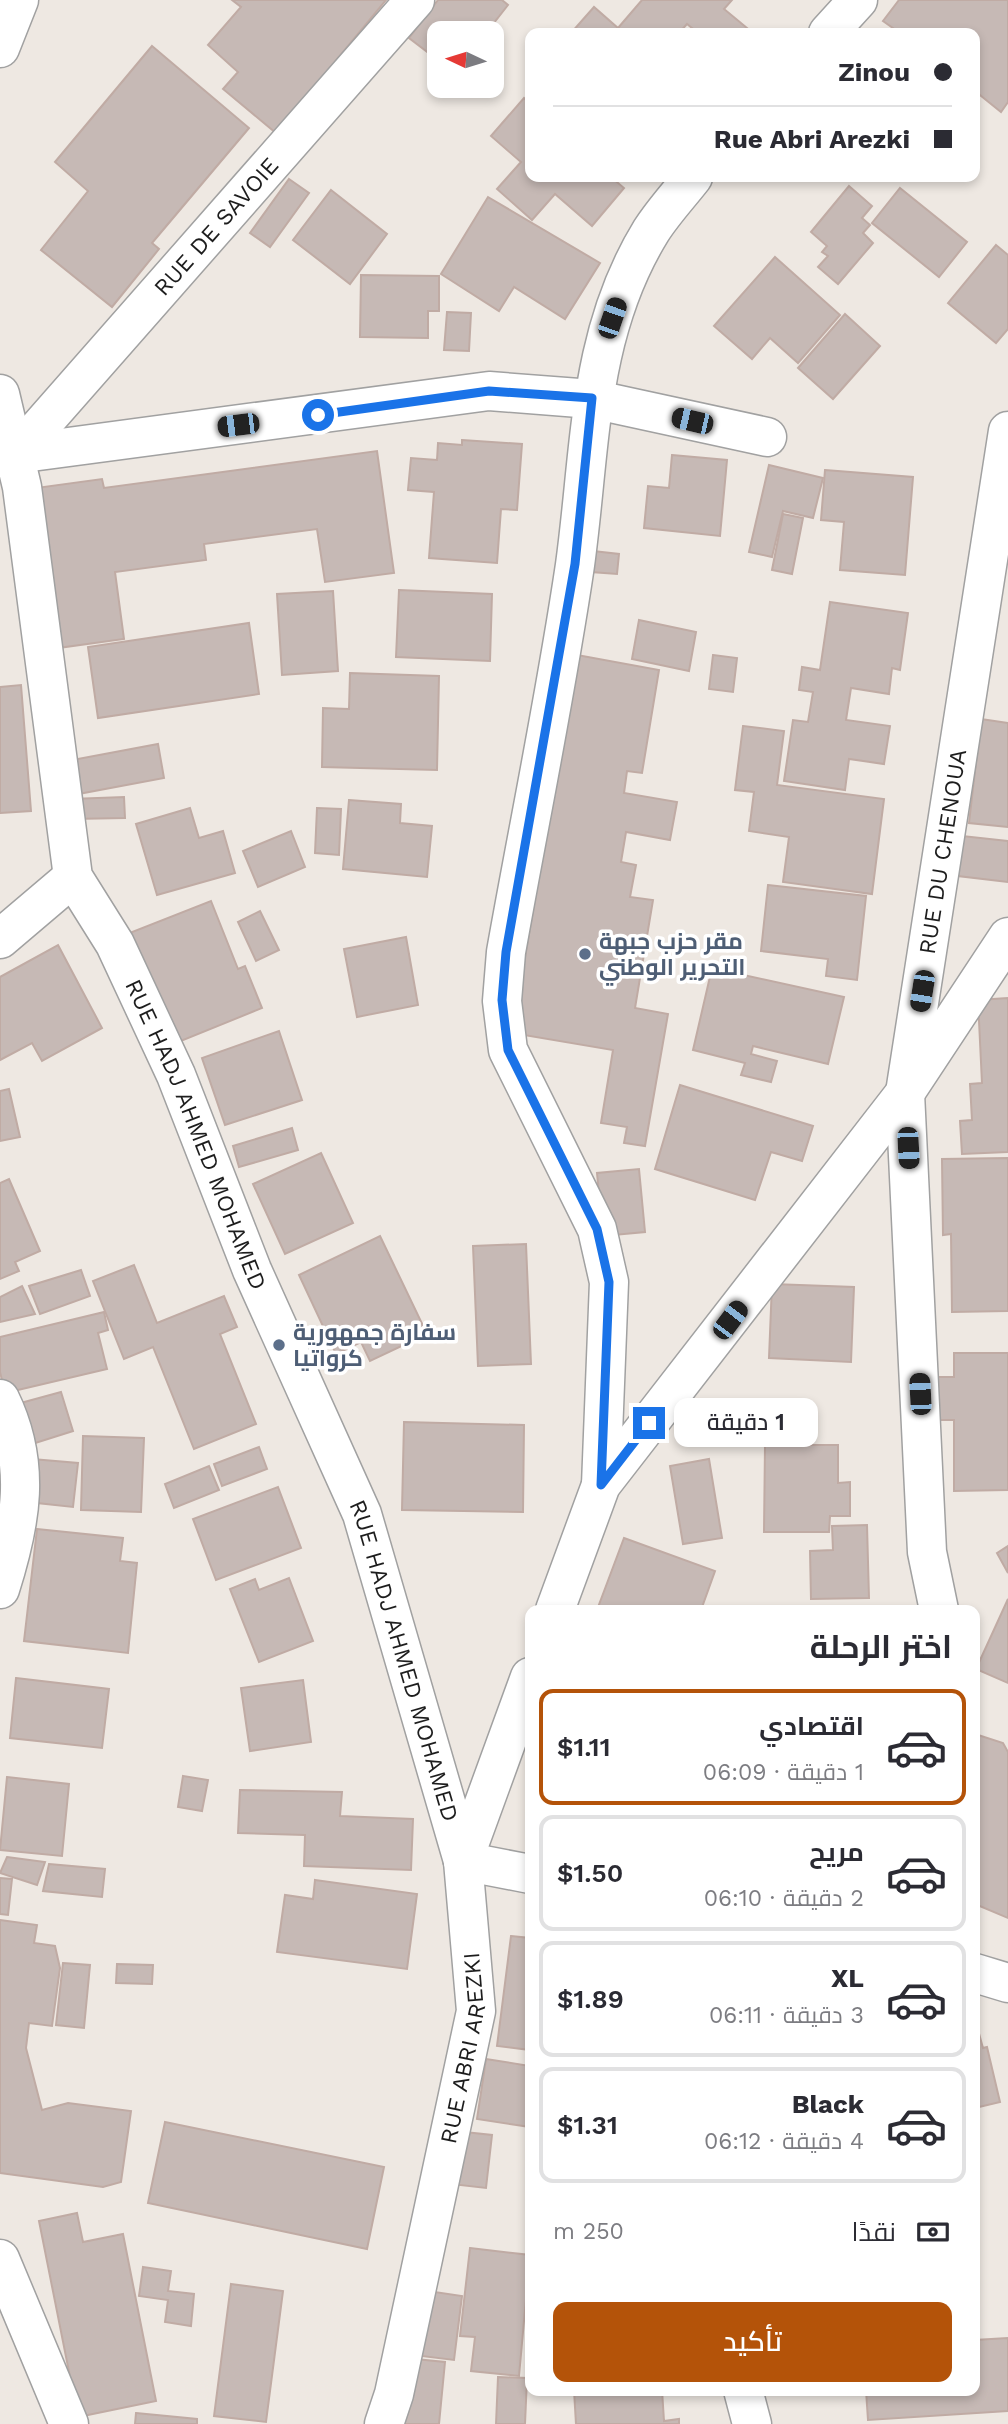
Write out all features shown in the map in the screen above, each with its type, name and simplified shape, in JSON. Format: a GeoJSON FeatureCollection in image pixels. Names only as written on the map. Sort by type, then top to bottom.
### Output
{"type":"FeatureCollection","features":[{"type":"Feature","properties":{"kind":"street"},"geometry":{"type":"LineString","coordinates":[[0,48],[19,0]]}},
{"type":"Feature","properties":{"kind":"street","name":"RUE DE SAVOIE"},"geometry":{"type":"LineString","coordinates":[[16,454],[415,0]]}},
{"type":"Feature","properties":{"kind":"street"},"geometry":{"type":"LineString","coordinates":[[833,28],[858,0]]}},
{"type":"Feature","properties":{"kind":"street"},"geometry":{"type":"LineString","coordinates":[[601,1485],[609,1282],[597,1229],[508,1050],[502,1000],[506,952],[575,564],[592,398],[606,335],[625,282],[651,231],[689,182]]}},
{"type":"Feature","properties":{"kind":"street"},"geometry":{"type":"LineString","coordinates":[[16,454],[489,391],[592,398],[767,437]]}},
{"type":"Feature","properties":{"kind":"street","name":"RUE HADJ AHMED MOHAMED"},"geometry":{"type":"LineString","coordinates":[[0,394],[16,454],[73,877],[115,944],[176,1075],[252,1270],[362,1514],[463,1861]]}},
{"type":"Feature","properties":{"kind":"street","name":"RUE DU CHENOUA"},"geometry":{"type":"LineString","coordinates":[[938,1605],[927,1552],[905,1093],[1008,431]]}},
{"type":"Feature","properties":{"kind":"street"},"geometry":{"type":"LineString","coordinates":[[0,939],[73,877]]}},
{"type":"Feature","properties":{"kind":"street"},"geometry":{"type":"LineString","coordinates":[[557,1605],[601,1485],[905,1093],[1008,937]]}},
{"type":"Feature","properties":{"kind":"street"},"geometry":{"type":"LineString","coordinates":[[0,1399],[14,1427],[21,1460],[15,1544],[0,1589]]}},
{"type":"Feature","properties":{"kind":"street","name":"RUE ABRI AREZKI"},"geometry":{"type":"LineString","coordinates":[[384,2424],[394,2394],[475,2011],[463,1861],[525,1691]]}},
{"type":"Feature","properties":{"kind":"street"},"geometry":{"type":"LineString","coordinates":[[463,1861],[525,1873]]}},
{"type":"Feature","properties":{"kind":"street"},"geometry":{"type":"LineString","coordinates":[[980,1975],[1008,1983]]}},
{"type":"Feature","properties":{"kind":"street"},"geometry":{"type":"LineString","coordinates":[[0,2259],[69,2424]]}},
{"type":"Feature","properties":{"kind":"street"},"geometry":{"type":"LineString","coordinates":[[745,2396],[752,2424]]}},
{"type":"Feature","properties":{"kind":"building"},"geometry":{"type":"Polygon","coordinates":[[[232,0],[386,0],[276,133],[223,89],[238,72],[208,45],[241,7],[232,0]]]}},
{"type":"Feature","properties":{"kind":"building"},"geometry":{"type":"Polygon","coordinates":[[[438,0],[502,0],[508,5],[495,21],[427,21],[427,52],[409,38],[438,0]]]}},
{"type":"Feature","properties":{"kind":"building"},"geometry":{"type":"Polygon","coordinates":[[[642,0],[732,0],[724,9],[747,28],[692,28],[687,24],[683,28],[618,28],[642,0]]]}},
{"type":"Feature","properties":{"kind":"building"},"geometry":{"type":"Polygon","coordinates":[[[899,0],[1008,0],[1008,102],[1001,112],[980,95],[980,28],[893,28],[883,21],[899,0]]]}},
{"type":"Feature","properties":{"kind":"building"},"geometry":{"type":"Polygon","coordinates":[[[594,7],[618,28],[575,28],[594,7]]]}},
{"type":"Feature","properties":{"kind":"building"},"geometry":{"type":"Polygon","coordinates":[[[152,46],[249,128],[152,243],[159,249],[112,307],[41,250],[88,191],[55,162],[152,46]]]}},
{"type":"Feature","properties":{"kind":"building"},"geometry":{"type":"Polygon","coordinates":[[[524,98],[525,182],[617,182],[624,188],[592,226],[555,194],[532,220],[497,189],[521,162],[491,136],[524,98]]]}},
{"type":"Feature","properties":{"kind":"building"},"geometry":{"type":"Polygon","coordinates":[[[289,179],[309,193],[270,247],[250,233],[289,179]]]}},
{"type":"Feature","properties":{"kind":"building"},"geometry":{"type":"Polygon","coordinates":[[[849,186],[872,206],[862,218],[870,225],[863,233],[873,243],[838,284],[818,267],[828,256],[822,252],[827,246],[811,232],[849,186]]]}},
{"type":"Feature","properties":{"kind":"building"},"geometry":{"type":"Polygon","coordinates":[[[900,188],[967,242],[939,277],[872,223],[900,188]]]}},
{"type":"Feature","properties":{"kind":"building"},"geometry":{"type":"Polygon","coordinates":[[[331,190],[387,234],[350,284],[293,240],[331,190]]]}},
{"type":"Feature","properties":{"kind":"building"},"geometry":{"type":"Polygon","coordinates":[[[488,197],[600,263],[565,319],[514,287],[499,311],[441,274],[488,197]]]}},
{"type":"Feature","properties":{"kind":"building"},"geometry":{"type":"Polygon","coordinates":[[[996,245],[1008,255],[1008,329],[996,343],[948,303],[996,245]]]}},
{"type":"Feature","properties":{"kind":"building"},"geometry":{"type":"Polygon","coordinates":[[[775,257],[840,315],[798,363],[770,338],[752,359],[714,326],[775,257]]]}},
{"type":"Feature","properties":{"kind":"building"},"geometry":{"type":"Polygon","coordinates":[[[361,275],[439,276],[439,311],[428,311],[428,338],[360,337],[361,275]]]}},
{"type":"Feature","properties":{"kind":"building"},"geometry":{"type":"Polygon","coordinates":[[[447,312],[471,313],[469,351],[444,350],[447,312]]]}},
{"type":"Feature","properties":{"kind":"building"},"geometry":{"type":"Polygon","coordinates":[[[845,314],[880,346],[833,399],[798,368],[845,314]]]}},
{"type":"Feature","properties":{"kind":"building"},"geometry":{"type":"Polygon","coordinates":[[[462,440],[522,444],[517,510],[501,509],[497,563],[429,558],[434,492],[408,490],[411,458],[437,460],[438,443],[462,445],[462,440]]]}},
{"type":"Feature","properties":{"kind":"building"},"geometry":{"type":"Polygon","coordinates":[[[377,451],[394,573],[325,582],[317,529],[204,544],[206,560],[115,572],[124,639],[58,648],[36,488],[102,479],[104,488],[377,451]]]}},
{"type":"Feature","properties":{"kind":"building"},"geometry":{"type":"Polygon","coordinates":[[[672,455],[727,460],[720,536],[644,528],[648,486],[669,488],[672,455]]]}},
{"type":"Feature","properties":{"kind":"building"},"geometry":{"type":"Polygon","coordinates":[[[769,465],[823,478],[813,518],[783,511],[772,557],[749,552],[769,465]]]}},
{"type":"Feature","properties":{"kind":"building"},"geometry":{"type":"Polygon","coordinates":[[[825,470],[913,477],[905,575],[840,570],[844,522],[821,520],[825,470]]]}},
{"type":"Feature","properties":{"kind":"building"},"geometry":{"type":"Polygon","coordinates":[[[783,514],[803,518],[792,574],[772,570],[783,514]]]}},
{"type":"Feature","properties":{"kind":"building"},"geometry":{"type":"Polygon","coordinates":[[[593,551],[619,554],[617,574],[591,572],[593,551]]]}},
{"type":"Feature","properties":{"kind":"building"},"geometry":{"type":"Polygon","coordinates":[[[399,590],[492,594],[490,661],[396,657],[399,590]]]}},
{"type":"Feature","properties":{"kind":"building"},"geometry":{"type":"Polygon","coordinates":[[[333,591],[338,671],[282,675],[277,594],[333,591]]]}},
{"type":"Feature","properties":{"kind":"building"},"geometry":{"type":"Polygon","coordinates":[[[830,602],[908,613],[900,670],[892,668],[889,694],[851,688],[846,720],[890,726],[884,764],[849,759],[845,790],[784,781],[793,720],[808,722],[813,692],[799,690],[802,667],[820,670],[830,602]]]}},
{"type":"Feature","properties":{"kind":"building"},"geometry":{"type":"Polygon","coordinates":[[[639,620],[696,632],[689,671],[632,659],[639,620]]]}},
{"type":"Feature","properties":{"kind":"building"},"geometry":{"type":"Polygon","coordinates":[[[249,623],[259,694],[98,718],[88,647],[249,623]]]}},
{"type":"Feature","properties":{"kind":"building","name":"مقر حزب جبهة التحرير الوطني"},"geometry":{"type":"Polygon","coordinates":[[[577,655],[659,670],[642,773],[627,771],[624,793],[677,802],[670,840],[626,832],[621,862],[636,865],[630,897],[653,900],[635,1008],[668,1014],[645,1146],[624,1143],[627,1127],[601,1123],[613,1050],[512,1033],[577,655]]]}},
{"type":"Feature","properties":{"kind":"building"},"geometry":{"type":"Polygon","coordinates":[[[713,655],[737,658],[733,692],[709,689],[713,655]]]}},
{"type":"Feature","properties":{"kind":"building"},"geometry":{"type":"Polygon","coordinates":[[[350,673],[439,676],[437,770],[322,767],[323,708],[349,709],[350,673]]]}},
{"type":"Feature","properties":{"kind":"building"},"geometry":{"type":"Polygon","coordinates":[[[21,685],[31,811],[0,813],[0,687],[21,685]]]}},
{"type":"Feature","properties":{"kind":"building"},"geometry":{"type":"Polygon","coordinates":[[[981,719],[1008,723],[1008,827],[969,823],[981,719]]]}},
{"type":"Feature","properties":{"kind":"building"},"geometry":{"type":"Polygon","coordinates":[[[743,726],[784,731],[777,785],[884,799],[872,894],[783,882],[789,837],[749,831],[754,792],[735,790],[743,726]]]}},
{"type":"Feature","properties":{"kind":"building"},"geometry":{"type":"Polygon","coordinates":[[[158,744],[164,778],[73,795],[67,761],[158,744]]]}},
{"type":"Feature","properties":{"kind":"building"},"geometry":{"type":"Polygon","coordinates":[[[124,797],[125,818],[72,819],[71,799],[124,797]]]}},
{"type":"Feature","properties":{"kind":"building"},"geometry":{"type":"Polygon","coordinates":[[[349,800],[401,804],[400,823],[432,826],[427,877],[343,869],[349,800]]]}},
{"type":"Feature","properties":{"kind":"building"},"geometry":{"type":"Polygon","coordinates":[[[190,808],[199,838],[223,831],[235,873],[157,895],[136,824],[190,808]]]}},
{"type":"Feature","properties":{"kind":"building"},"geometry":{"type":"Polygon","coordinates":[[[317,808],[341,809],[339,855],[315,853],[317,808]]]}},
{"type":"Feature","properties":{"kind":"building"},"geometry":{"type":"Polygon","coordinates":[[[291,831],[305,867],[258,887],[243,851],[291,831]]]}},
{"type":"Feature","properties":{"kind":"building"},"geometry":{"type":"Polygon","coordinates":[[[962,836],[1008,841],[1008,882],[958,876],[962,836]]]}},
{"type":"Feature","properties":{"kind":"building"},"geometry":{"type":"Polygon","coordinates":[[[768,885],[866,896],[857,980],[826,976],[828,959],[761,951],[768,885]]]}},
{"type":"Feature","properties":{"kind":"building"},"geometry":{"type":"Polygon","coordinates":[[[211,901],[238,969],[245,966],[262,1008],[171,1045],[127,934],[211,901]]]}},
{"type":"Feature","properties":{"kind":"building"},"geometry":{"type":"Polygon","coordinates":[[[260,911],[279,950],[256,961],[238,922],[260,911]]]}},
{"type":"Feature","properties":{"kind":"building"},"geometry":{"type":"Polygon","coordinates":[[[406,937],[418,1005],[357,1017],[344,949],[406,937]]]}},
{"type":"Feature","properties":{"kind":"building"},"geometry":{"type":"Polygon","coordinates":[[[58,945],[102,1028],[42,1061],[32,1043],[0,1060],[0,977],[58,945]]]}},
{"type":"Feature","properties":{"kind":"building"},"geometry":{"type":"Polygon","coordinates":[[[712,968],[844,997],[828,1064],[753,1046],[751,1054],[777,1061],[771,1082],[741,1075],[745,1063],[693,1050],[712,968]]]}},
{"type":"Feature","properties":{"kind":"building"},"geometry":{"type":"Polygon","coordinates":[[[1008,998],[1008,1152],[962,1154],[960,1121],[972,1120],[970,1084],[982,1083],[978,1000],[1008,998]]]}},
{"type":"Feature","properties":{"kind":"building"},"geometry":{"type":"Polygon","coordinates":[[[279,1031],[302,1100],[225,1125],[202,1058],[279,1031]]]}},
{"type":"Feature","properties":{"kind":"building"},"geometry":{"type":"Polygon","coordinates":[[[680,1085],[813,1126],[802,1161],[771,1152],[755,1200],[655,1169],[680,1085]]]}},
{"type":"Feature","properties":{"kind":"building"},"geometry":{"type":"Polygon","coordinates":[[[9,1089],[20,1137],[0,1141],[0,1091],[9,1089]]]}},
{"type":"Feature","properties":{"kind":"building"},"geometry":{"type":"Polygon","coordinates":[[[292,1128],[298,1150],[239,1167],[233,1146],[292,1128]]]}},
{"type":"Feature","properties":{"kind":"building"},"geometry":{"type":"Polygon","coordinates":[[[321,1153],[353,1223],[285,1254],[253,1184],[321,1153]]]}},
{"type":"Feature","properties":{"kind":"building"},"geometry":{"type":"Polygon","coordinates":[[[1008,1158],[1008,1311],[952,1312],[951,1234],[943,1235],[942,1159],[1008,1158]]]}},
{"type":"Feature","properties":{"kind":"building"},"geometry":{"type":"Polygon","coordinates":[[[639,1169],[645,1232],[603,1236],[597,1173],[639,1169]]]}},
{"type":"Feature","properties":{"kind":"building"},"geometry":{"type":"Polygon","coordinates":[[[9,1179],[40,1251],[15,1262],[19,1271],[0,1279],[0,1183],[9,1179]]]}},
{"type":"Feature","properties":{"kind":"building"},"geometry":{"type":"Polygon","coordinates":[[[380,1236],[427,1334],[370,1361],[361,1342],[336,1354],[299,1275],[380,1236]]]}},
{"type":"Feature","properties":{"kind":"building"},"geometry":{"type":"Polygon","coordinates":[[[526,1244],[531,1364],[478,1366],[473,1246],[526,1244]]]}},
{"type":"Feature","properties":{"kind":"building"},"geometry":{"type":"Polygon","coordinates":[[[134,1265],[157,1323],[224,1296],[237,1327],[220,1334],[256,1424],[194,1449],[153,1347],[124,1359],[93,1281],[134,1265]]]}},
{"type":"Feature","properties":{"kind":"building"},"geometry":{"type":"Polygon","coordinates":[[[81,1270],[90,1296],[40,1314],[29,1286],[81,1270]]]}},
{"type":"Feature","properties":{"kind":"building"},"geometry":{"type":"Polygon","coordinates":[[[772,1284],[854,1287],[851,1362],[769,1358],[772,1284]]]}},
{"type":"Feature","properties":{"kind":"building"},"geometry":{"type":"Polygon","coordinates":[[[22,1286],[35,1314],[0,1322],[0,1297],[22,1286]]]}},
{"type":"Feature","properties":{"kind":"building"},"geometry":{"type":"Polygon","coordinates":[[[104,1312],[108,1330],[98,1333],[107,1369],[5,1393],[0,1372],[0,1337],[104,1312]]]}},
{"type":"Feature","properties":{"kind":"building"},"geometry":{"type":"Polygon","coordinates":[[[954,1353],[1008,1353],[1008,1490],[954,1491],[954,1420],[926,1420],[925,1377],[954,1377],[954,1353]]]}},
{"type":"Feature","properties":{"kind":"building"},"geometry":{"type":"Polygon","coordinates":[[[61,1392],[73,1431],[29,1445],[17,1404],[61,1392]]]}},
{"type":"Feature","properties":{"kind":"building"},"geometry":{"type":"Polygon","coordinates":[[[404,1422],[524,1425],[523,1512],[402,1510],[404,1422]]]}},
{"type":"Feature","properties":{"kind":"building"},"geometry":{"type":"Polygon","coordinates":[[[83,1436],[144,1438],[141,1512],[81,1510],[83,1436]]]}},
{"type":"Feature","properties":{"kind":"building"},"geometry":{"type":"Polygon","coordinates":[[[765,1445],[838,1445],[838,1483],[850,1482],[850,1516],[830,1516],[829,1532],[764,1532],[765,1445]]]}},
{"type":"Feature","properties":{"kind":"building"},"geometry":{"type":"Polygon","coordinates":[[[259,1447],[267,1469],[222,1486],[214,1464],[259,1447]]]}},
{"type":"Feature","properties":{"kind":"building"},"geometry":{"type":"Polygon","coordinates":[[[32,1459],[78,1463],[73,1507],[28,1502],[32,1459]]]}},
{"type":"Feature","properties":{"kind":"building"},"geometry":{"type":"Polygon","coordinates":[[[709,1459],[722,1538],[683,1544],[670,1466],[709,1459]]]}},
{"type":"Feature","properties":{"kind":"building"},"geometry":{"type":"Polygon","coordinates":[[[209,1466],[219,1490],[174,1508],[165,1484],[209,1466]]]}},
{"type":"Feature","properties":{"kind":"building"},"geometry":{"type":"Polygon","coordinates":[[[278,1487],[301,1548],[216,1580],[193,1519],[278,1487]]]}},
{"type":"Feature","properties":{"kind":"building"},"geometry":{"type":"Polygon","coordinates":[[[867,1525],[869,1598],[811,1599],[810,1551],[833,1550],[832,1526],[867,1525]]]}},
{"type":"Feature","properties":{"kind":"building"},"geometry":{"type":"Polygon","coordinates":[[[37,1529],[123,1538],[120,1561],[137,1563],[128,1653],[24,1641],[37,1529]]]}},
{"type":"Feature","properties":{"kind":"building"},"geometry":{"type":"Polygon","coordinates":[[[624,1538],[715,1571],[703,1605],[599,1605],[624,1538]]]}},
{"type":"Feature","properties":{"kind":"building"},"geometry":{"type":"Polygon","coordinates":[[[1008,1546],[1008,1573],[997,1553],[1008,1546]]]}},
{"type":"Feature","properties":{"kind":"building"},"geometry":{"type":"Polygon","coordinates":[[[289,1578],[313,1641],[259,1662],[230,1589],[255,1579],[259,1590],[289,1578]]]}},
{"type":"Feature","properties":{"kind":"building"},"geometry":{"type":"Polygon","coordinates":[[[1008,1599],[1008,1683],[980,1671],[980,1660],[1008,1599]]]}},
{"type":"Feature","properties":{"kind":"building"},"geometry":{"type":"Polygon","coordinates":[[[16,1678],[109,1689],[102,1748],[10,1738],[16,1678]]]}},
{"type":"Feature","properties":{"kind":"building"},"geometry":{"type":"Polygon","coordinates":[[[303,1680],[311,1742],[250,1751],[241,1688],[303,1680]]]}},
{"type":"Feature","properties":{"kind":"building"},"geometry":{"type":"Polygon","coordinates":[[[980,1736],[1003,1743],[1008,1752],[1008,1918],[980,1906],[980,1736]]]}},
{"type":"Feature","properties":{"kind":"building"},"geometry":{"type":"Polygon","coordinates":[[[183,1776],[208,1780],[202,1811],[178,1807],[183,1776]]]}},
{"type":"Feature","properties":{"kind":"building"},"geometry":{"type":"Polygon","coordinates":[[[7,1777],[69,1784],[62,1856],[0,1850],[7,1777]]]}},
{"type":"Feature","properties":{"kind":"building"},"geometry":{"type":"Polygon","coordinates":[[[240,1790],[342,1792],[340,1816],[413,1819],[411,1870],[304,1866],[305,1835],[238,1833],[240,1790]]]}},
{"type":"Feature","properties":{"kind":"building"},"geometry":{"type":"Polygon","coordinates":[[[7,1857],[45,1862],[37,1885],[0,1873],[7,1857]]]}},
{"type":"Feature","properties":{"kind":"building"},"geometry":{"type":"Polygon","coordinates":[[[49,1864],[105,1869],[102,1897],[43,1891],[49,1864]]]}},
{"type":"Feature","properties":{"kind":"building"},"geometry":{"type":"Polygon","coordinates":[[[0,1878],[12,1879],[8,1915],[0,1914],[0,1878]]]}},
{"type":"Feature","properties":{"kind":"building"},"geometry":{"type":"Polygon","coordinates":[[[315,1880],[417,1894],[407,1969],[277,1952],[285,1895],[313,1899],[315,1880]]]}},
{"type":"Feature","properties":{"kind":"building"},"geometry":{"type":"Polygon","coordinates":[[[0,1920],[37,1925],[34,1943],[55,1946],[60,1968],[52,2026],[29,2023],[26,2048],[42,2110],[68,2103],[131,2111],[121,2182],[103,2187],[0,2173],[0,1920]]]}},
{"type":"Feature","properties":{"kind":"building"},"geometry":{"type":"Polygon","coordinates":[[[511,1936],[525,1937],[525,2049],[497,2046],[511,1936]]]}},
{"type":"Feature","properties":{"kind":"building"},"geometry":{"type":"Polygon","coordinates":[[[63,1963],[90,1965],[84,2028],[56,2025],[63,1963]]]}},
{"type":"Feature","properties":{"kind":"building"},"geometry":{"type":"Polygon","coordinates":[[[117,1964],[153,1965],[152,1984],[116,1983],[117,1964]]]}},
{"type":"Feature","properties":{"kind":"building"},"geometry":{"type":"Polygon","coordinates":[[[980,2037],[983,2048],[987,2047],[1000,2102],[980,2107],[980,2037]]]}},
{"type":"Feature","properties":{"kind":"building"},"geometry":{"type":"Polygon","coordinates":[[[486,2059],[525,2065],[525,2126],[477,2119],[486,2059]]]}},
{"type":"Feature","properties":{"kind":"building"},"geometry":{"type":"Polygon","coordinates":[[[165,2122],[384,2167],[367,2249],[148,2203],[165,2122]]]}},
{"type":"Feature","properties":{"kind":"building"},"geometry":{"type":"Polygon","coordinates":[[[455,2131],[492,2135],[486,2188],[442,2183],[455,2131]]]}},
{"type":"Feature","properties":{"kind":"building"},"geometry":{"type":"Polygon","coordinates":[[[77,2213],[83,2242],[123,2234],[156,2401],[78,2417],[39,2221],[77,2213]]]}},
{"type":"Feature","properties":{"kind":"building"},"geometry":{"type":"Polygon","coordinates":[[[470,2248],[525,2254],[525,2310],[519,2376],[471,2371],[475,2337],[460,2336],[470,2248]]]}},
{"type":"Feature","properties":{"kind":"building"},"geometry":{"type":"Polygon","coordinates":[[[143,2267],[171,2271],[168,2291],[194,2294],[191,2326],[165,2322],[168,2300],[139,2296],[143,2267]]]}},
{"type":"Feature","properties":{"kind":"building"},"geometry":{"type":"Polygon","coordinates":[[[231,2284],[283,2291],[266,2422],[214,2416],[231,2284]]]}},
{"type":"Feature","properties":{"kind":"building"},"geometry":{"type":"Polygon","coordinates":[[[421,2290],[462,2296],[454,2360],[405,2354],[421,2290]]]}},
{"type":"Feature","properties":{"kind":"building"},"geometry":{"type":"Polygon","coordinates":[[[1008,2338],[1008,2411],[868,2420],[866,2396],[980,2396],[980,2340],[1008,2338]]]}},
{"type":"Feature","properties":{"kind":"building"},"geometry":{"type":"Polygon","coordinates":[[[405,2358],[445,2362],[439,2424],[398,2424],[405,2358]]]}},
{"type":"Feature","properties":{"kind":"building"},"geometry":{"type":"Polygon","coordinates":[[[498,2377],[525,2378],[525,2424],[496,2424],[498,2377]]]}},
{"type":"Feature","properties":{"kind":"building"},"geometry":{"type":"Polygon","coordinates":[[[574,2396],[662,2396],[664,2421],[679,2419],[679,2424],[576,2424],[574,2396]]]}},
{"type":"Feature","properties":{"kind":"building"},"geometry":{"type":"Polygon","coordinates":[[[136,2413],[197,2419],[197,2424],[135,2424],[136,2413]]]}},
{"type":"Feature","properties":{"kind":"place","name":"مقر حزب جبهة التحرير الوطني"},"geometry":{"type":"Point","coordinates":[585,954]}},
{"type":"Feature","properties":{"kind":"place","name":"سفارة جمهورية كرواتيا"},"geometry":{"type":"Point","coordinates":[279,1345]}},
{"type":"Feature","properties":{"kind":"route"},"geometry":{"type":"LineString","coordinates":[[318,415],[489,391],[592,398],[575,564],[506,952],[502,1000],[508,1050],[597,1229],[609,1282],[601,1485],[649,1423]]}}]}
